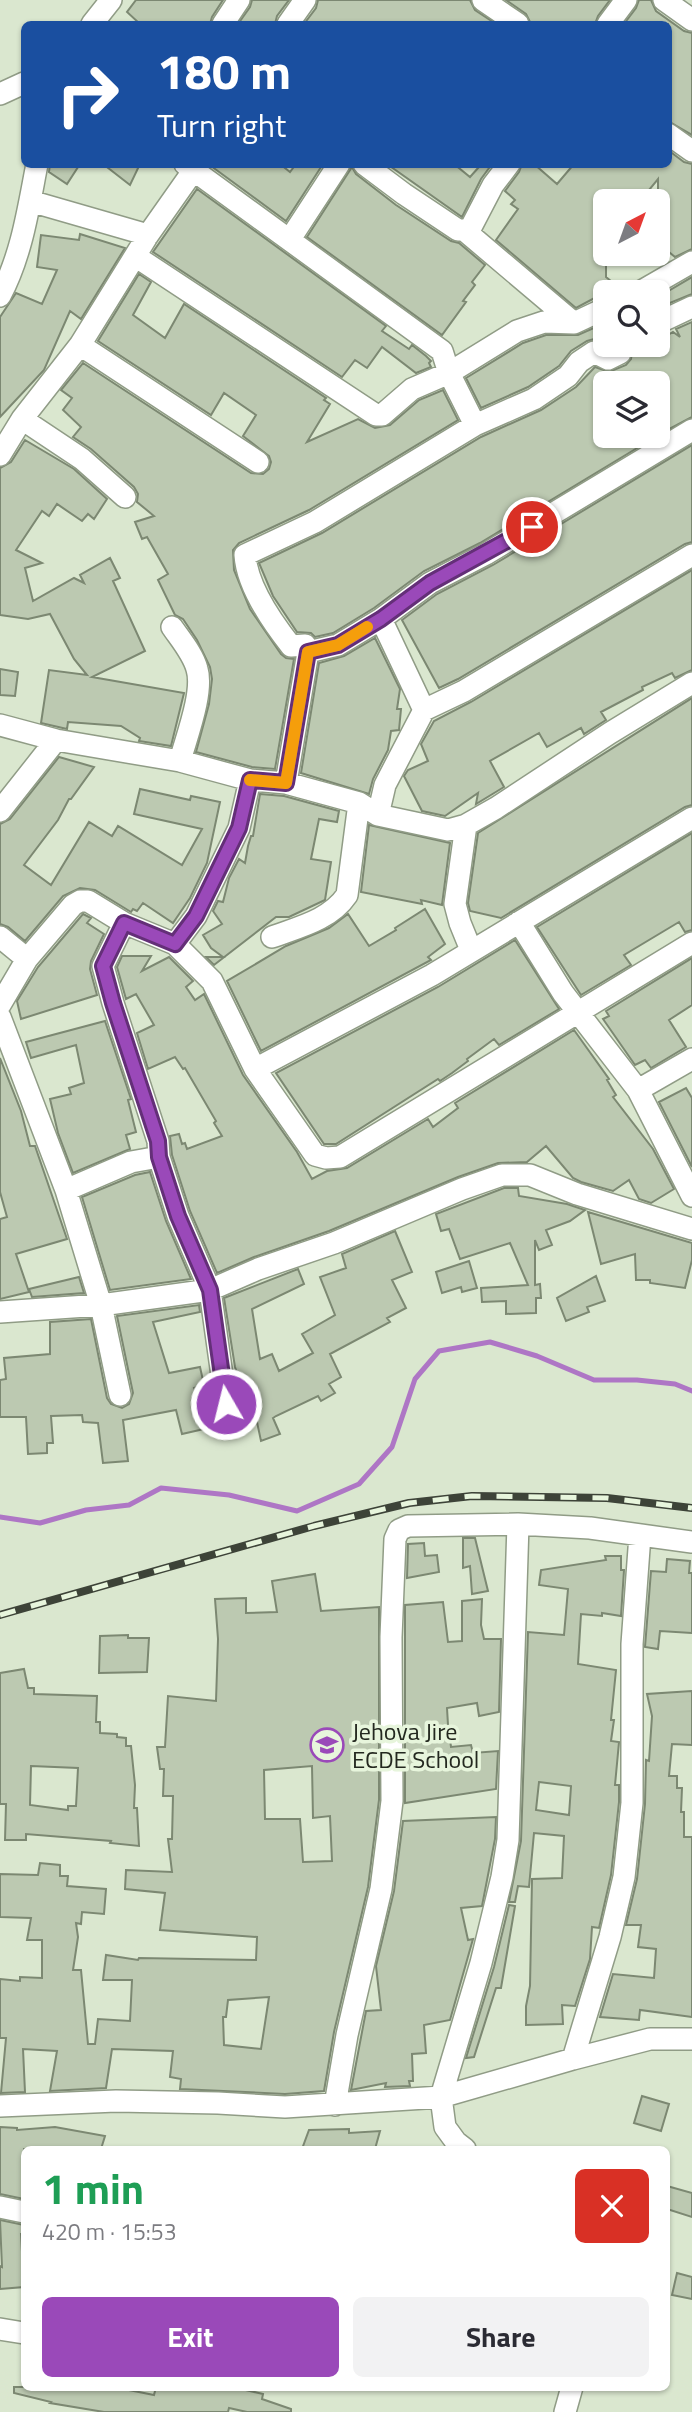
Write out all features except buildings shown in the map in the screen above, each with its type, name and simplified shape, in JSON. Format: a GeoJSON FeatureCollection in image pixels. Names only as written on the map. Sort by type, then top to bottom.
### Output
{"type":"FeatureCollection","features":[{"type":"Feature","properties":{"kind":"street"},"geometry":{"type":"LineString","coordinates":[[94,21],[111,0]]}},
{"type":"Feature","properties":{"kind":"street"},"geometry":{"type":"LineString","coordinates":[[225,21],[239,0]]}},
{"type":"Feature","properties":{"kind":"street"},"geometry":{"type":"LineString","coordinates":[[290,21],[305,0]]}},
{"type":"Feature","properties":{"kind":"street"},"geometry":{"type":"LineString","coordinates":[[610,21],[626,0]]}},
{"type":"Feature","properties":{"kind":"street"},"geometry":{"type":"LineString","coordinates":[[664,0],[692,20]]}},
{"type":"Feature","properties":{"kind":"street"},"geometry":{"type":"LineString","coordinates":[[492,3],[513,21]]}},
{"type":"Feature","properties":{"kind":"street"},"geometry":{"type":"LineString","coordinates":[[0,94],[21,84]]}},
{"type":"Feature","properties":{"kind":"street"},"geometry":{"type":"LineString","coordinates":[[672,137],[692,151]]}},
{"type":"Feature","properties":{"kind":"street"},"geometry":{"type":"LineString","coordinates":[[0,296],[12,272],[24,235],[36,168]]}},
{"type":"Feature","properties":{"kind":"street"},"geometry":{"type":"LineString","coordinates":[[0,455],[22,419],[79,345],[191,168]]}},
{"type":"Feature","properties":{"kind":"street"},"geometry":{"type":"LineString","coordinates":[[193,168],[442,351],[449,373],[475,425]]}},
{"type":"Feature","properties":{"kind":"street"},"geometry":{"type":"LineString","coordinates":[[290,239],[337,168]]}},
{"type":"Feature","properties":{"kind":"street"},"geometry":{"type":"LineString","coordinates":[[369,168],[458,230],[468,233],[574,323]]}},
{"type":"Feature","properties":{"kind":"street"},"geometry":{"type":"LineString","coordinates":[[468,233],[493,185],[506,168]]}},
{"type":"Feature","properties":{"kind":"street"},"geometry":{"type":"LineString","coordinates":[[30,201],[148,235]]}},
{"type":"Feature","properties":{"kind":"street"},"geometry":{"type":"LineString","coordinates":[[135,256],[371,413],[382,415],[412,389],[449,373],[517,331],[544,321],[574,323],[593,315]]}},
{"type":"Feature","properties":{"kind":"street"},"geometry":{"type":"LineString","coordinates":[[670,286],[692,262]]}},
{"type":"Feature","properties":{"kind":"street"},"geometry":{"type":"LineString","coordinates":[[670,305],[692,307]]}},
{"type":"Feature","properties":{"kind":"street"},"geometry":{"type":"LineString","coordinates":[[79,345],[258,462]]}},
{"type":"Feature","properties":{"kind":"street"},"geometry":{"type":"LineString","coordinates":[[286,783],[308,652],[305,645],[291,646],[268,613],[246,568],[245,555],[315,522],[475,425],[534,399],[568,376],[579,362],[593,353]]}},
{"type":"Feature","properties":{"kind":"street"},"geometry":{"type":"LineString","coordinates":[[22,419],[82,459],[125,497]]}},
{"type":"Feature","properties":{"kind":"street"},"geometry":{"type":"LineString","coordinates":[[308,652],[338,645],[381,619],[430,583],[486,554],[692,430]]}},
{"type":"Feature","properties":{"kind":"street"},"geometry":{"type":"LineString","coordinates":[[378,815],[385,785],[424,710],[464,691],[692,555]]}},
{"type":"Feature","properties":{"kind":"street"},"geometry":{"type":"LineString","coordinates":[[381,619],[424,710]]}},
{"type":"Feature","properties":{"kind":"street"},"geometry":{"type":"LineString","coordinates":[[172,627],[190,653],[198,671],[197,692],[180,761]]}},
{"type":"Feature","properties":{"kind":"street"},"geometry":{"type":"LineString","coordinates":[[0,725],[56,740],[180,761],[250,780],[286,783],[359,803],[378,815],[448,830],[466,825],[496,808],[692,683]]}},
{"type":"Feature","properties":{"kind":"street"},"geometry":{"type":"LineString","coordinates":[[0,811],[56,740]]}},
{"type":"Feature","properties":{"kind":"street"},"geometry":{"type":"LineString","coordinates":[[175,944],[196,916],[223,863],[239,828],[250,780]]}},
{"type":"Feature","properties":{"kind":"street"},"geometry":{"type":"LineString","coordinates":[[272,937],[326,916],[339,906],[347,895],[359,803]]}},
{"type":"Feature","properties":{"kind":"street"},"geometry":{"type":"LineString","coordinates":[[255,1069],[432,975],[692,818]]}},
{"type":"Feature","properties":{"kind":"street"},"geometry":{"type":"LineString","coordinates":[[466,825],[455,904],[471,950]]}},
{"type":"Feature","properties":{"kind":"street"},"geometry":{"type":"LineString","coordinates":[[0,1005],[27,959],[73,905],[88,901],[124,923],[175,944],[212,981],[255,1069],[315,1155],[326,1158],[340,1157],[692,943]]}},
{"type":"Feature","properties":{"kind":"street"},"geometry":{"type":"LineString","coordinates":[[519,922],[563,993],[638,1090],[692,1195]]}},
{"type":"Feature","properties":{"kind":"street"},"geometry":{"type":"LineString","coordinates":[[124,923],[103,966],[158,1141],[159,1157],[178,1216],[210,1290],[226,1404]]}},
{"type":"Feature","properties":{"kind":"street"},"geometry":{"type":"LineString","coordinates":[[0,937],[27,959]]}},
{"type":"Feature","properties":{"kind":"street"},"geometry":{"type":"LineString","coordinates":[[0,1017],[66,1190],[101,1305],[120,1395]]}},
{"type":"Feature","properties":{"kind":"street"},"geometry":{"type":"LineString","coordinates":[[638,1090],[692,1059]]}},
{"type":"Feature","properties":{"kind":"street"},"geometry":{"type":"LineString","coordinates":[[66,1190],[124,1165],[159,1157]]}},
{"type":"Feature","properties":{"kind":"street"},"geometry":{"type":"LineString","coordinates":[[0,1311],[101,1305],[210,1290],[502,1175],[530,1175],[577,1194],[692,1229]]}},
{"type":"Feature","properties":{"kind":"street"},"geometry":{"type":"LineString","coordinates":[[461,2146],[445,2127],[442,2097],[481,1963],[506,1853],[518,1524]]}},
{"type":"Feature","properties":{"kind":"street"},"geometry":{"type":"LineString","coordinates":[[335,2105],[347,2035],[381,1889],[391,1801],[391,1637],[395,1539],[399,1530],[408,1526],[518,1524],[590,1528],[692,1542]]}},
{"type":"Feature","properties":{"kind":"street"},"geometry":{"type":"LineString","coordinates":[[573,2059],[610,1937],[624,1877],[632,1803],[632,1644],[640,1535]]}},
{"type":"Feature","properties":{"kind":"street"},"geometry":{"type":"LineString","coordinates":[[0,2106],[116,2101],[285,2107],[442,2097],[650,2039],[692,2039]]}},
{"type":"Feature","properties":{"kind":"street"},"geometry":{"type":"LineString","coordinates":[[0,2207],[21,2211]]}},
{"type":"Feature","properties":{"kind":"street"},"geometry":{"type":"LineString","coordinates":[[0,2329],[21,2332]]}},
{"type":"Feature","properties":{"kind":"street"},"geometry":{"type":"LineString","coordinates":[[565,2412],[571,2391]]}},
{"type":"Feature","properties":{"kind":"waterway"},"geometry":{"type":"LineString","coordinates":[[0,1517],[40,1523],[86,1510],[129,1505],[161,1488],[229,1495],[297,1511],[359,1484],[392,1447],[415,1379],[439,1351],[490,1342],[537,1356],[594,1380],[637,1380],[675,1384],[692,1391]]}},
{"type":"Feature","properties":{"kind":"railway"},"geometry":{"type":"LineString","coordinates":[[0,1615],[314,1526],[409,1503],[472,1496],[607,1498],[692,1508]]}},
{"type":"Feature","properties":{"kind":"slow traffic"},"geometry":{"type":"LineString","coordinates":[[250,780],[286,783],[308,652],[338,645],[367,627]]}},
{"type":"Feature","properties":{"kind":"place","name":"Jehova Jire ECDE School"},"geometry":{"type":"Point","coordinates":[327,1745]}},
{"type":"Feature","properties":{"kind":"route"},"geometry":{"type":"LineString","coordinates":[[226,1404],[210,1290],[178,1216],[159,1157],[158,1141],[103,966],[124,923],[175,944],[196,916],[239,828],[250,780],[286,783],[308,652],[338,645],[381,619],[430,583],[532,527]]}}]}
